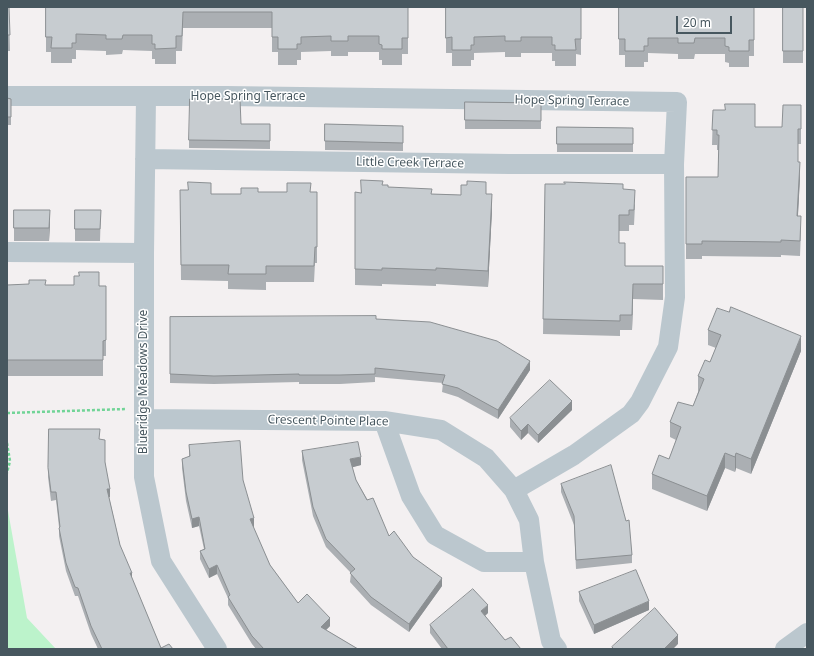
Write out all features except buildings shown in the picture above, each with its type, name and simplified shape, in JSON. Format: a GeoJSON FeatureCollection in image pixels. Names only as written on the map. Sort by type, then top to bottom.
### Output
{"type":"FeatureCollection","features":[{"type":"Feature","properties":{"kind":"street","name":"Hope Spring Terrace"},"geometry":{"type":"LineString","coordinates":[[7,96],[226,96],[677,102],[674,164],[676,297],[668,347],[640,402],[631,414],[574,455],[514,490]]}},
{"type":"Feature","properties":{"kind":"street","name":"Blueridge Meadows Drive"},"geometry":{"type":"LineString","coordinates":[[146,97],[144,477],[161,561],[218,649]]}},
{"type":"Feature","properties":{"kind":"street","name":"Little Creek Terrace"},"geometry":{"type":"LineString","coordinates":[[145,159],[509,164],[674,164]]}},
{"type":"Feature","properties":{"kind":"street"},"geometry":{"type":"LineString","coordinates":[[7,252],[144,254]]}},
{"type":"Feature","properties":{"kind":"street","name":"Crescent Pointe Place"},"geometry":{"type":"LineString","coordinates":[[144,413],[384,421],[441,430],[486,458],[514,490],[529,520],[534,562],[550,641],[557,649]]}},
{"type":"Feature","properties":{"kind":"street"},"geometry":{"type":"LineString","coordinates":[[384,421],[411,496],[435,535],[484,562],[534,562]]}},
{"type":"Feature","properties":{"kind":"street"},"geometry":{"type":"LineString","coordinates":[[785,649],[807,632]]}},
{"type":"Feature","properties":{"kind":"path"},"geometry":{"type":"LineString","coordinates":[[7,413],[144,413]]}},
{"type":"Feature","properties":{"kind":"path"},"geometry":{"type":"LineString","coordinates":[[7,443],[10,461],[7,473]]}},
{"type":"Feature","properties":{"kind":"green space"},"geometry":{"type":"Polygon","coordinates":[[[7,505],[27,618],[56,649],[7,649],[7,505]]]}}]}
